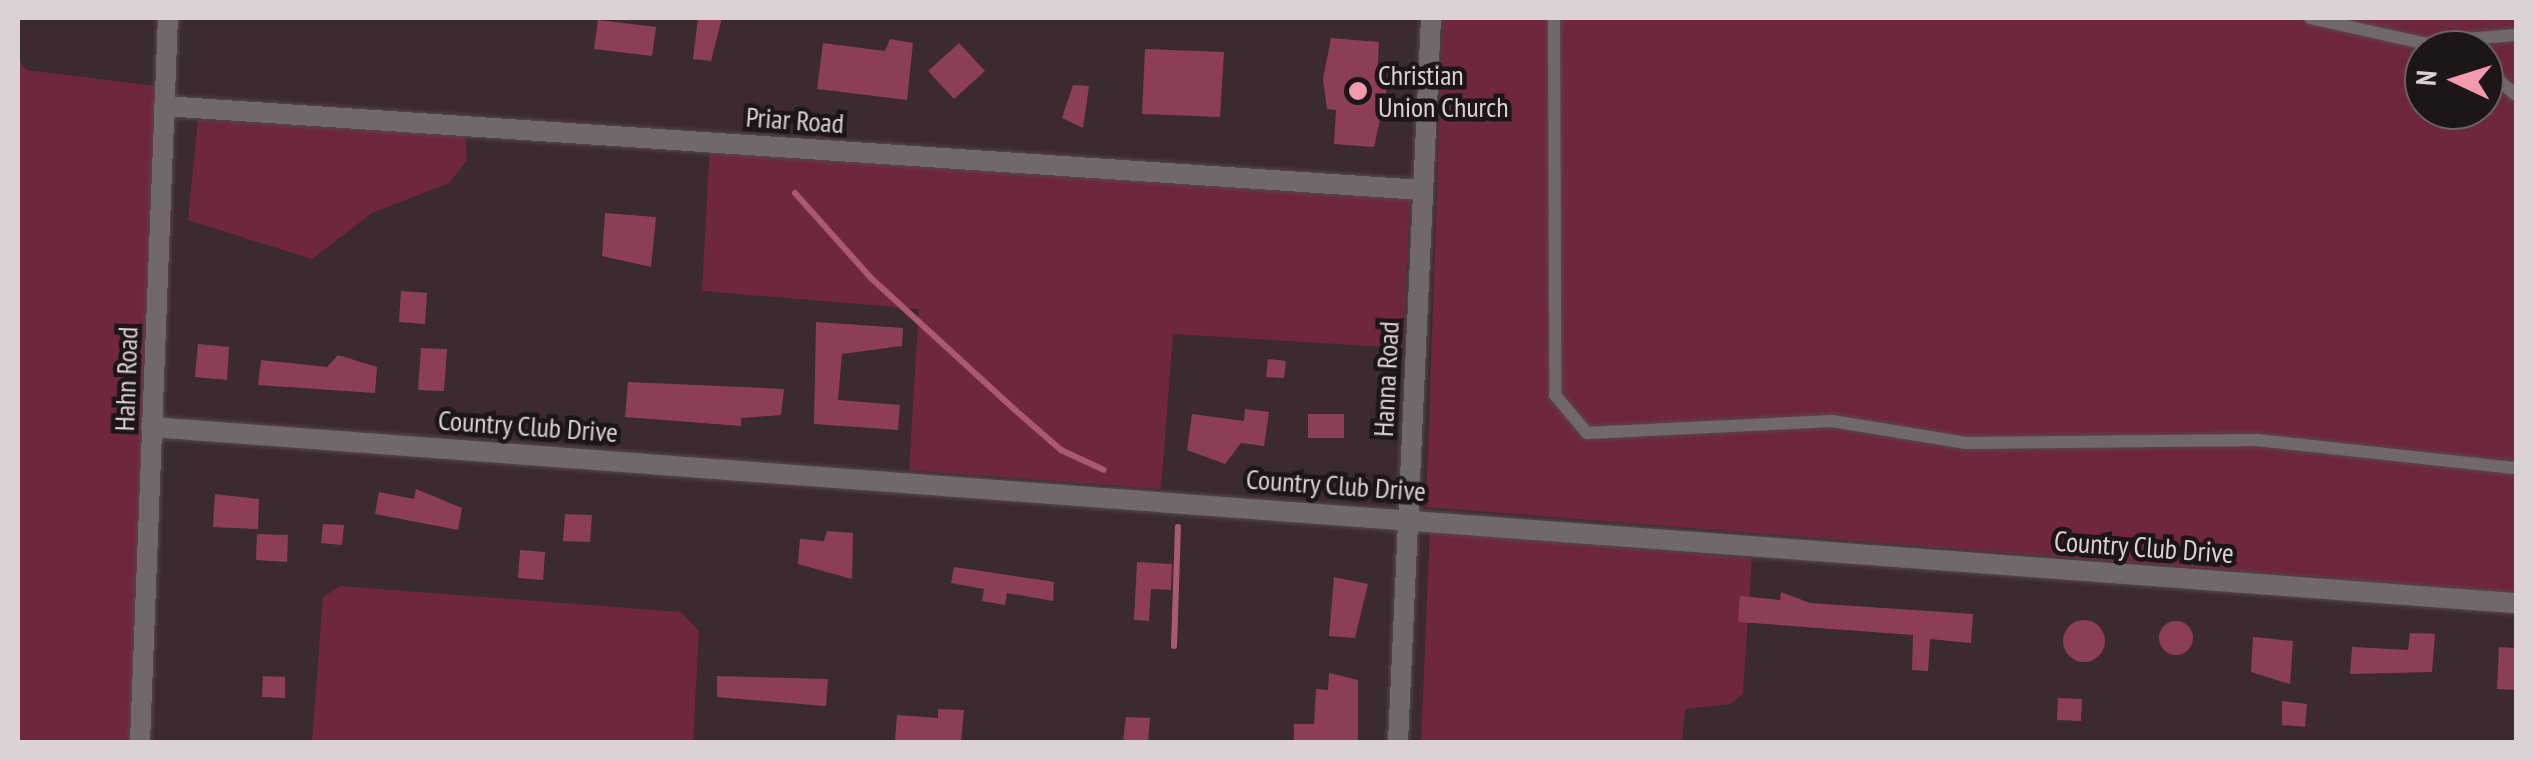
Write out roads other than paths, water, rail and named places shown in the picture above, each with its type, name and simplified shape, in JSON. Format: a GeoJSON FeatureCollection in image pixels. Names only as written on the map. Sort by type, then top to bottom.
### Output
{"type":"FeatureCollection","features":[{"type":"Feature","properties":{"kind":"street","name":"Hahn Road"},"geometry":{"type":"LineString","coordinates":[[140,742],[168,18]]}},
{"type":"Feature","properties":{"kind":"street","name":"Hanna Road"},"geometry":{"type":"LineString","coordinates":[[1398,742],[1431,18]]}},
{"type":"Feature","properties":{"kind":"street","name":"Priar Road"},"geometry":{"type":"LineString","coordinates":[[164,106],[1422,190]]}},
{"type":"Feature","properties":{"kind":"street","name":"Country Club Drive"},"geometry":{"type":"LineString","coordinates":[[151,426],[2516,603]]}},
{"type":"Feature","properties":{"kind":"lane"},"geometry":{"type":"LineString","coordinates":[[1554,18],[1554,395],[1592,435],[1799,420],[1966,443],[2257,440],[2516,468]]}},
{"type":"Feature","properties":{"kind":"lane"},"geometry":{"type":"LineString","coordinates":[[2310,18],[2404,35]]}},
{"type":"Feature","properties":{"kind":"waterway"},"geometry":{"type":"LineString","coordinates":[[795,193],[871,278],[1014,409],[1061,450],[1104,470]]}},
{"type":"Feature","properties":{"kind":"waterway"},"geometry":{"type":"LineString","coordinates":[[1174,646],[1178,527]]}},
{"type":"Feature","properties":{"kind":"place","name":"Christian Union Church"},"geometry":{"type":"Point","coordinates":[1358,91]}}]}
